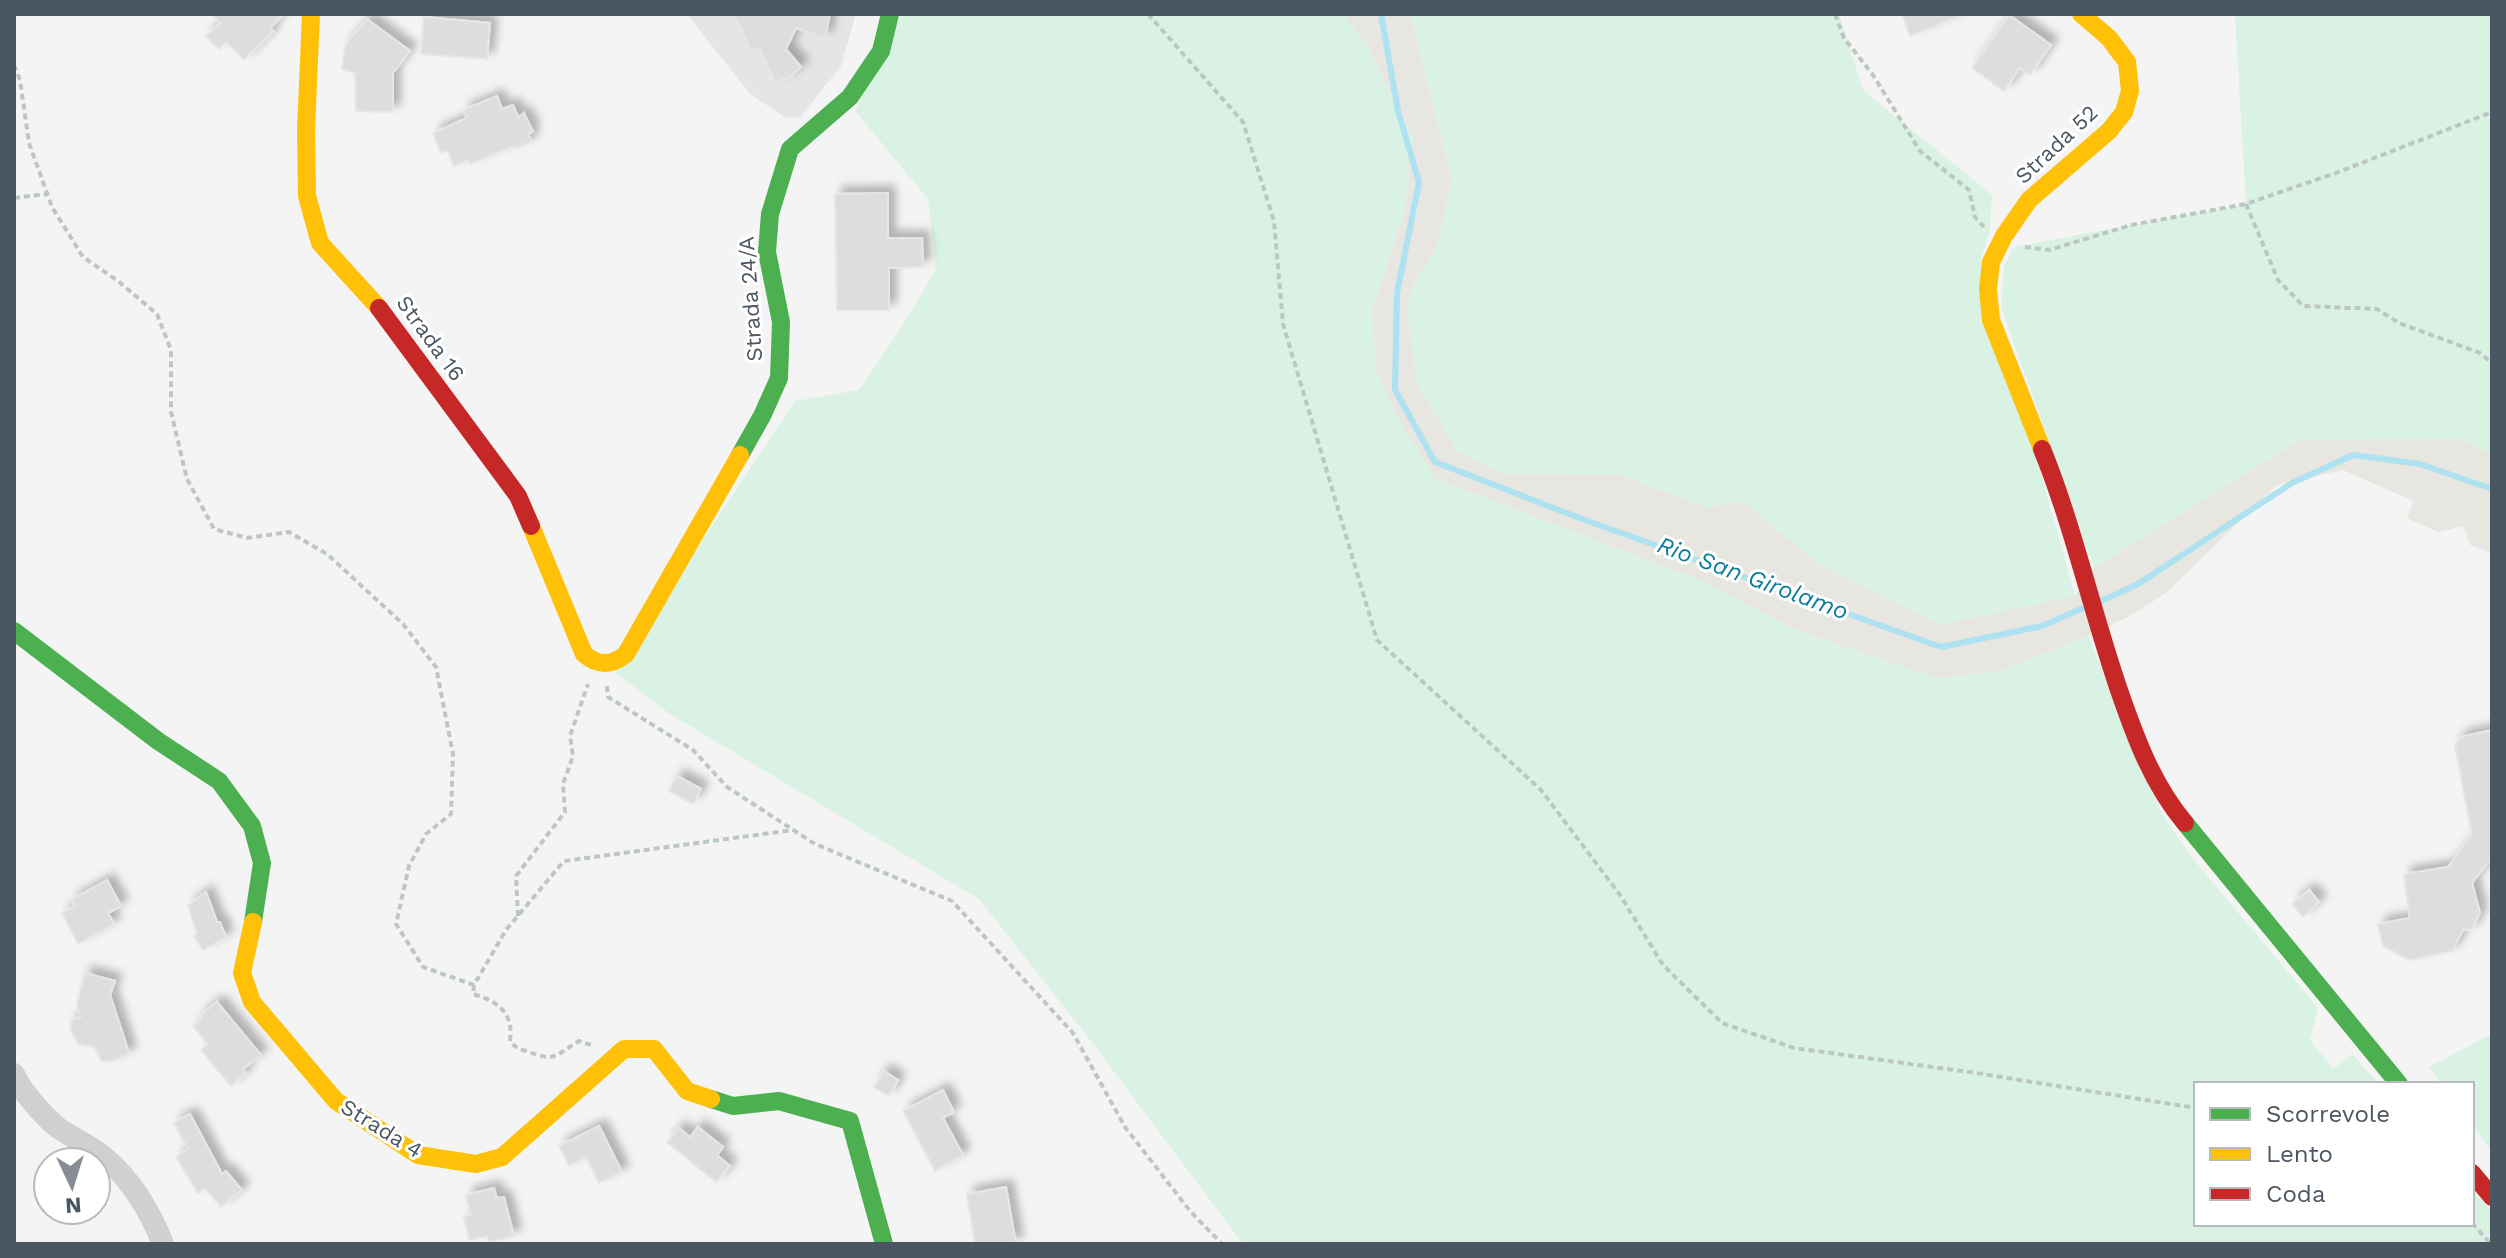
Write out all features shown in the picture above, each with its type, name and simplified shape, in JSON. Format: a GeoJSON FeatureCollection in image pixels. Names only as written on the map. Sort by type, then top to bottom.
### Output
{"type":"FeatureCollection","features":[{"type":"Feature","properties":{"kind":"street","name":"Strada 16"},"geometry":{"type":"LineString","coordinates":[[311,14],[306,129],[307,196],[320,243],[375,302],[518,496],[584,654],[601,664]]}},
{"type":"Feature","properties":{"kind":"street","name":"Strada 24/A"},"geometry":{"type":"LineString","coordinates":[[601,664],[613,663],[626,654],[762,416],[779,378],[781,322],[767,252],[770,214],[790,149],[850,97],[881,51],[890,14]]}},
{"type":"Feature","properties":{"kind":"street","name":"Strada 52"},"geometry":{"type":"LineString","coordinates":[[2081,14],[2109,38],[2127,62],[2130,91],[2124,112],[2091,149],[2029,200],[2000,244],[1991,262],[1988,289],[1991,320],[2058,488],[2099,632],[2138,744],[2170,805],[2397,1082]]}},
{"type":"Feature","properties":{"kind":"street","name":"Strada 4"},"geometry":{"type":"LineString","coordinates":[[14,631],[158,741],[219,781],[252,826],[262,863],[242,973],[252,1002],[336,1101],[418,1155],[476,1164],[502,1157],[624,1049],[654,1049],[687,1091],[733,1106],[779,1101],[850,1121],[884,1244]]}},
{"type":"Feature","properties":{"kind":"street"},"geometry":{"type":"LineString","coordinates":[[14,1074],[19,1085],[56,1126],[104,1157],[127,1180],[155,1224],[163,1244]]}},
{"type":"Feature","properties":{"kind":"street"},"geometry":{"type":"LineString","coordinates":[[2474,1175],[2492,1197]]}},
{"type":"Feature","properties":{"kind":"path"},"geometry":{"type":"LineString","coordinates":[[1148,14],[1243,122],[1274,221],[1283,324],[1377,640],[1541,790],[1620,895],[1663,965],[1722,1023],[1794,1048],[2194,1108]]}},
{"type":"Feature","properties":{"kind":"path"},"geometry":{"type":"LineString","coordinates":[[1835,14],[1844,38],[1873,75],[1920,151],[1969,190],[1975,217],[2000,244],[2049,250],[2131,225],[2246,204],[2336,173],[2492,112]]}},
{"type":"Feature","properties":{"kind":"path"},"geometry":{"type":"LineString","coordinates":[[14,65],[20,80],[29,143],[52,207],[83,257],[157,314],[171,350],[171,412],[187,479],[214,529],[247,538],[289,532],[327,554],[403,624],[436,667],[453,754],[451,814],[426,834],[409,866],[396,924],[423,967],[474,985]]}},
{"type":"Feature","properties":{"kind":"path"},"geometry":{"type":"LineString","coordinates":[[14,198],[47,194]]}},
{"type":"Feature","properties":{"kind":"path"},"geometry":{"type":"LineString","coordinates":[[2246,204],[2278,280],[2303,306],[2377,309],[2399,323],[2480,353],[2492,363]]}},
{"type":"Feature","properties":{"kind":"path"},"geometry":{"type":"LineString","coordinates":[[601,664],[608,697],[693,750],[727,787],[815,844],[952,901],[1073,1033],[1125,1127],[1190,1211],[1222,1244]]}},
{"type":"Feature","properties":{"kind":"path"},"geometry":{"type":"LineString","coordinates":[[518,916],[516,876],[565,812],[563,784],[573,756],[570,736],[601,664]]}},
{"type":"Feature","properties":{"kind":"path"},"geometry":{"type":"LineString","coordinates":[[604,1067],[603,1058],[595,1047],[579,1041],[552,1058],[534,1056],[517,1049],[510,1041],[510,1020],[495,1003],[473,994],[474,985],[506,930],[564,861],[793,830]]}},
{"type":"Feature","properties":{"kind":"path"},"geometry":{"type":"LineString","coordinates":[[2474,1225],[2491,1244]]}},
{"type":"Feature","properties":{"kind":"shaded area"},"geometry":{"type":"Polygon","coordinates":[[[687,14],[855,14],[855,17],[841,66],[800,117],[786,118],[749,93],[687,14]]]}},
{"type":"Feature","properties":{"kind":"green space"},"geometry":{"type":"Polygon","coordinates":[[[902,14],[1343,14],[1365,42],[1413,139],[1404,213],[1372,310],[1376,370],[1436,479],[1697,579],[1798,631],[1937,678],[2000,671],[2088,636],[2163,816],[2194,860],[2318,1008],[2310,1040],[2333,1069],[2352,1054],[2377,1082],[2194,1082],[2194,1226],[2474,1226],[2474,1191],[2492,1212],[2492,1244],[1243,1244],[1091,1041],[979,899],[667,712],[615,672],[795,401],[859,390],[936,270],[928,199],[855,111],[902,14]]]}},
{"type":"Feature","properties":{"kind":"green space"},"geometry":{"type":"Polygon","coordinates":[[[1410,14],[1839,14],[1863,90],[1992,195],[1990,229],[1981,259],[2075,596],[1940,625],[1821,566],[1742,501],[1708,508],[1620,475],[1503,474],[1457,451],[1417,384],[1407,309],[1413,284],[1436,249],[1452,180],[1410,14]]]}},
{"type":"Feature","properties":{"kind":"green space"},"geometry":{"type":"Polygon","coordinates":[[[2235,14],[2492,14],[2492,454],[2461,439],[2300,440],[2094,568],[2001,307],[2004,267],[2013,247],[2246,204],[2235,14]]]}},
{"type":"Feature","properties":{"kind":"green space"},"geometry":{"type":"Polygon","coordinates":[[[2492,1034],[2492,1152],[2474,1128],[2474,1082],[2440,1082],[2429,1067],[2492,1034]]]}},
{"type":"Feature","properties":{"kind":"sand"},"geometry":{"type":"Polygon","coordinates":[[[1343,14],[1410,14],[1452,180],[1436,249],[1413,284],[1407,309],[1417,384],[1457,451],[1503,474],[1620,475],[1708,508],[1742,501],[1821,566],[1940,625],[2075,596],[2094,568],[2300,440],[2461,439],[2492,454],[2492,553],[2470,545],[2463,526],[2438,532],[2407,518],[2413,501],[2343,470],[2277,485],[2166,593],[2130,616],[2000,671],[1937,678],[1798,631],[1697,579],[1436,479],[1402,427],[1376,370],[1372,310],[1404,213],[1413,139],[1365,42],[1343,14]]]}},
{"type":"Feature","properties":{"kind":"building"},"geometry":{"type":"Polygon","coordinates":[[[211,14],[284,14],[270,28],[273,31],[244,60],[226,42],[219,49],[206,36],[220,23],[211,14]]]}},
{"type":"Feature","properties":{"kind":"building"},"geometry":{"type":"Polygon","coordinates":[[[734,14],[830,14],[825,38],[796,28],[786,49],[801,67],[790,77],[775,82],[760,49],[751,51],[734,14]]]}},
{"type":"Feature","properties":{"kind":"building"},"geometry":{"type":"Polygon","coordinates":[[[1902,14],[1963,14],[1963,15],[1910,36],[1902,14]]]}},
{"type":"Feature","properties":{"kind":"building"},"geometry":{"type":"Polygon","coordinates":[[[2009,15],[2051,45],[2030,75],[2020,68],[2004,91],[1972,68],[2009,15]]]}},
{"type":"Feature","properties":{"kind":"building"},"geometry":{"type":"Polygon","coordinates":[[[424,17],[490,23],[487,59],[421,54],[424,17]]]}},
{"type":"Feature","properties":{"kind":"building"},"geometry":{"type":"Polygon","coordinates":[[[367,19],[410,51],[393,73],[393,112],[356,111],[355,73],[342,69],[346,44],[367,19]]]}},
{"type":"Feature","properties":{"kind":"building"},"geometry":{"type":"Polygon","coordinates":[[[497,96],[502,109],[513,105],[518,117],[524,113],[533,132],[528,134],[531,142],[470,164],[468,160],[454,166],[447,150],[441,153],[433,133],[467,118],[463,110],[497,96]]]}},
{"type":"Feature","properties":{"kind":"building"},"geometry":{"type":"Polygon","coordinates":[[[888,193],[888,238],[922,238],[923,267],[889,268],[889,310],[837,310],[835,194],[888,193]]]}},
{"type":"Feature","properties":{"kind":"building"},"geometry":{"type":"Polygon","coordinates":[[[2492,730],[2492,857],[2472,883],[2480,913],[2472,929],[2463,930],[2452,951],[2409,960],[2383,946],[2378,924],[2410,918],[2404,874],[2448,867],[2472,835],[2455,745],[2461,737],[2492,730]]]}},
{"type":"Feature","properties":{"kind":"building"},"geometry":{"type":"Polygon","coordinates":[[[677,776],[701,789],[693,804],[669,791],[677,776]]]}},
{"type":"Feature","properties":{"kind":"building"},"geometry":{"type":"Polygon","coordinates":[[[107,880],[121,906],[108,913],[114,924],[78,944],[62,913],[75,906],[71,900],[107,880]]]}},
{"type":"Feature","properties":{"kind":"building"},"geometry":{"type":"Polygon","coordinates":[[[2309,890],[2319,902],[2303,917],[2292,904],[2309,890]]]}},
{"type":"Feature","properties":{"kind":"building"},"geometry":{"type":"Polygon","coordinates":[[[206,892],[226,937],[203,950],[194,936],[197,934],[188,905],[206,892]]]}},
{"type":"Feature","properties":{"kind":"building"},"geometry":{"type":"Polygon","coordinates":[[[85,973],[115,981],[110,995],[129,1053],[111,1062],[101,1061],[95,1047],[78,1044],[70,1029],[72,1020],[81,1017],[77,1005],[85,973]]]}},
{"type":"Feature","properties":{"kind":"building"},"geometry":{"type":"Polygon","coordinates":[[[217,1002],[261,1055],[243,1069],[246,1073],[231,1086],[201,1050],[208,1044],[193,1026],[217,1002]]]}},
{"type":"Feature","properties":{"kind":"building"},"geometry":{"type":"Polygon","coordinates":[[[884,1071],[898,1080],[889,1096],[874,1087],[884,1071]]]}},
{"type":"Feature","properties":{"kind":"building"},"geometry":{"type":"Polygon","coordinates":[[[943,1090],[954,1112],[943,1118],[963,1155],[935,1171],[903,1111],[943,1090]]]}},
{"type":"Feature","properties":{"kind":"building"},"geometry":{"type":"Polygon","coordinates":[[[190,1114],[222,1174],[226,1171],[242,1190],[221,1207],[205,1188],[198,1193],[176,1157],[188,1149],[174,1123],[190,1114]]]}},
{"type":"Feature","properties":{"kind":"building"},"geometry":{"type":"Polygon","coordinates":[[[599,1126],[622,1172],[599,1183],[586,1157],[569,1166],[559,1146],[599,1126]]]}},
{"type":"Feature","properties":{"kind":"building"},"geometry":{"type":"Polygon","coordinates":[[[698,1127],[723,1147],[717,1155],[730,1166],[716,1182],[667,1142],[679,1128],[690,1137],[698,1127]]]}},
{"type":"Feature","properties":{"kind":"building"},"geometry":{"type":"Polygon","coordinates":[[[1006,1187],[1016,1244],[975,1244],[967,1194],[1006,1187]]]}},
{"type":"Feature","properties":{"kind":"building"},"geometry":{"type":"Polygon","coordinates":[[[494,1188],[497,1198],[504,1197],[514,1236],[489,1242],[487,1236],[469,1240],[464,1217],[471,1215],[466,1195],[494,1188]]]}},
{"type":"Feature","properties":{"kind":"waterway","name":"Rio San Girolamo"},"geometry":{"type":"LineString","coordinates":[[1381,14],[1398,111],[1419,182],[1397,293],[1395,390],[1435,462],[1582,519],[1941,647],[2042,626],[2083,608]]}},
{"type":"Feature","properties":{"kind":"waterway","name":"Rio San Girolamo"},"geometry":{"type":"LineString","coordinates":[[2101,601],[2138,584],[2292,483],[2353,455],[2420,464],[2492,489]]}},
{"type":"Feature","properties":{"kind":"traffic: fast"},"geometry":{"type":"LineString","coordinates":[[740,455],[779,378],[781,322],[767,252],[770,214],[790,149],[850,97],[881,51],[890,14]]}},
{"type":"Feature","properties":{"kind":"traffic: fast"},"geometry":{"type":"LineString","coordinates":[[14,631],[158,741],[219,781],[252,826],[262,863],[253,922]]}},
{"type":"Feature","properties":{"kind":"traffic: fast"},"geometry":{"type":"LineString","coordinates":[[2185,823],[2397,1082]]}},
{"type":"Feature","properties":{"kind":"traffic: fast"},"geometry":{"type":"LineString","coordinates":[[711,1099],[733,1106],[779,1101],[850,1121],[884,1244]]}},
{"type":"Feature","properties":{"kind":"traffic: slow"},"geometry":{"type":"LineString","coordinates":[[311,14],[306,129],[307,196],[320,243],[379,308]]}},
{"type":"Feature","properties":{"kind":"traffic: slow"},"geometry":{"type":"LineString","coordinates":[[2042,449],[1991,320],[1988,289],[1991,262],[2004,236],[2029,200],[2109,131],[2124,112],[2130,91],[2127,62],[2109,38],[2081,14]]}},
{"type":"Feature","properties":{"kind":"traffic: slow"},"geometry":{"type":"LineString","coordinates":[[531,526],[584,654],[600,662],[616,661],[626,654],[740,455]]}},
{"type":"Feature","properties":{"kind":"traffic: slow"},"geometry":{"type":"LineString","coordinates":[[253,922],[242,973],[252,1002],[336,1101],[418,1155],[476,1164],[502,1157],[624,1049],[654,1049],[687,1091],[711,1099]]}},
{"type":"Feature","properties":{"kind":"traffic: jam"},"geometry":{"type":"LineString","coordinates":[[379,308],[518,496],[531,526]]}},
{"type":"Feature","properties":{"kind":"traffic: jam"},"geometry":{"type":"LineString","coordinates":[[2042,449],[2064,509],[2132,727],[2146,761],[2185,823]]}},
{"type":"Feature","properties":{"kind":"traffic: jam"},"geometry":{"type":"LineString","coordinates":[[2474,1175],[2492,1197]]}}]}
